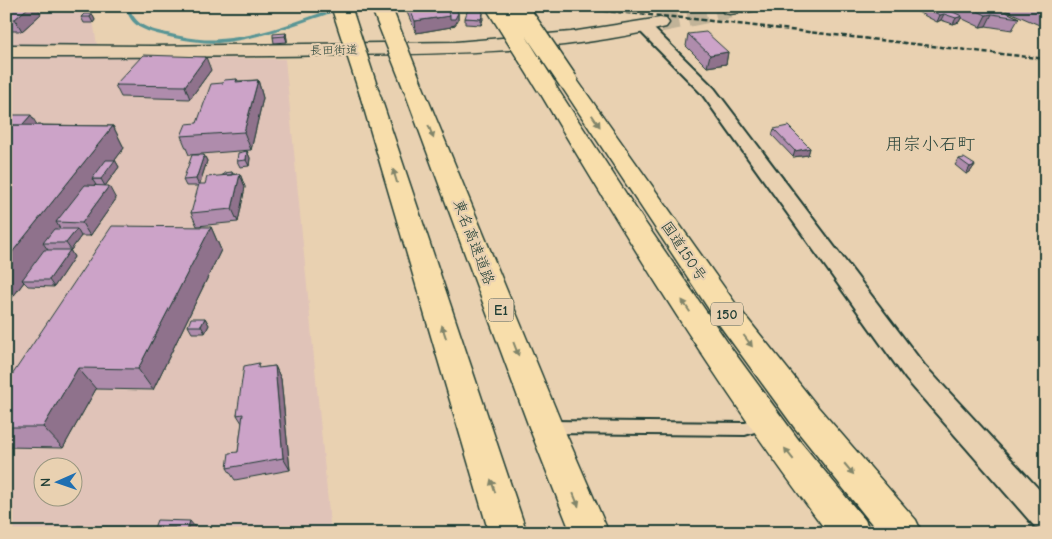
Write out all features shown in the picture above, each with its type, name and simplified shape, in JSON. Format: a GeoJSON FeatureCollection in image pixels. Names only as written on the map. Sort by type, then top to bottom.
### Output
{"type":"FeatureCollection","features":[{"type":"Feature","properties":{"kind":"highway"},"geometry":{"type":"LineString","coordinates":[[341,6],[508,533]]}},
{"type":"Feature","properties":{"kind":"highway","name":"東名高速道路"},"geometry":{"type":"LineString","coordinates":[[381,6],[546,427],[590,533]]}},
{"type":"Feature","properties":{"kind":"highway","name":"国道150号"},"geometry":{"type":"LineString","coordinates":[[496,6],[557,84],[806,417],[904,533]]}},
{"type":"Feature","properties":{"kind":"highway","name":"国道150号"},"geometry":{"type":"LineString","coordinates":[[517,6],[622,210],[725,365],[787,452],[852,533]]}},
{"type":"Feature","properties":{"kind":"main road","name":"長田街道"},"geometry":{"type":"LineString","coordinates":[[6,52],[428,49],[571,38],[652,25]]}},
{"type":"Feature","properties":{"kind":"street"},"geometry":{"type":"LineString","coordinates":[[652,25],[708,91],[915,372],[1046,518]]}},
{"type":"Feature","properties":{"kind":"lane"},"geometry":{"type":"LineString","coordinates":[[546,427],[745,429],[767,423]]}},
{"type":"Feature","properties":{"kind":"shaded area"},"geometry":{"type":"Polygon","coordinates":[[[6,6],[91,6],[97,46],[6,45],[6,6]]]}},
{"type":"Feature","properties":{"kind":"shaded area"},"geometry":{"type":"Polygon","coordinates":[[[6,56],[285,59],[331,533],[6,533],[6,56]]]}},
{"type":"Feature","properties":{"kind":"building"},"geometry":{"type":"Polygon","coordinates":[[[6,6],[30,6],[15,19],[6,19],[6,6]]]}},
{"type":"Feature","properties":{"kind":"building"},"geometry":{"type":"Polygon","coordinates":[[[408,6],[445,6],[450,16],[415,21],[408,6]]]}},
{"type":"Feature","properties":{"kind":"building"},"geometry":{"type":"Polygon","coordinates":[[[445,6],[454,6],[458,13],[455,19],[450,19],[445,6]]]}},
{"type":"Feature","properties":{"kind":"building"},"geometry":{"type":"Polygon","coordinates":[[[469,6],[479,6],[483,13],[481,19],[465,18],[469,6]]]}},
{"type":"Feature","properties":{"kind":"building"},"geometry":{"type":"Polygon","coordinates":[[[921,6],[939,6],[962,16],[956,18],[944,14],[940,15],[921,6]]]}},
{"type":"Feature","properties":{"kind":"building"},"geometry":{"type":"Polygon","coordinates":[[[967,6],[993,6],[1019,18],[992,14],[986,15],[967,6]]]}},
{"type":"Feature","properties":{"kind":"building"},"geometry":{"type":"Polygon","coordinates":[[[1029,6],[1046,6],[1046,13],[1029,6]]]}},
{"type":"Feature","properties":{"kind":"building"},"geometry":{"type":"Polygon","coordinates":[[[84,14],[92,14],[90,17],[81,17],[84,14]]]}},
{"type":"Feature","properties":{"kind":"building"},"geometry":{"type":"Polygon","coordinates":[[[706,32],[728,52],[710,55],[688,34],[706,32]]]}},
{"type":"Feature","properties":{"kind":"building"},"geometry":{"type":"Polygon","coordinates":[[[286,33],[285,36],[273,37],[273,34],[286,33]]]}},
{"type":"Feature","properties":{"kind":"building"},"geometry":{"type":"Polygon","coordinates":[[[143,55],[206,57],[185,86],[115,85],[143,55]]]}},
{"type":"Feature","properties":{"kind":"building"},"geometry":{"type":"Polygon","coordinates":[[[237,79],[236,82],[258,80],[244,132],[181,136],[186,124],[197,123],[211,84],[237,79]]]}},
{"type":"Feature","properties":{"kind":"building"},"geometry":{"type":"Polygon","coordinates":[[[6,115],[31,115],[22,125],[6,125],[6,115]]]}},
{"type":"Feature","properties":{"kind":"building"},"geometry":{"type":"Polygon","coordinates":[[[6,125],[113,126],[6,260],[6,125]]]}},
{"type":"Feature","properties":{"kind":"building"},"geometry":{"type":"Polygon","coordinates":[[[788,126],[810,148],[795,151],[774,129],[788,126]]]}},
{"type":"Feature","properties":{"kind":"building"},"geometry":{"type":"Polygon","coordinates":[[[247,151],[246,160],[237,161],[238,153],[247,151]]]}},
{"type":"Feature","properties":{"kind":"building"},"geometry":{"type":"Polygon","coordinates":[[[192,155],[204,155],[196,179],[183,180],[192,155]]]}},
{"type":"Feature","properties":{"kind":"building"},"geometry":{"type":"Polygon","coordinates":[[[964,158],[975,165],[970,167],[959,159],[964,158]]]}},
{"type":"Feature","properties":{"kind":"building"},"geometry":{"type":"Polygon","coordinates":[[[106,160],[115,160],[101,179],[92,179],[106,160]]]}},
{"type":"Feature","properties":{"kind":"building"},"geometry":{"type":"Polygon","coordinates":[[[232,172],[232,175],[223,175],[224,173],[232,172]]]}},
{"type":"Feature","properties":{"kind":"building"},"geometry":{"type":"Polygon","coordinates":[[[240,174],[232,209],[191,213],[199,184],[205,184],[207,177],[240,174]]]}},
{"type":"Feature","properties":{"kind":"building"},"geometry":{"type":"Polygon","coordinates":[[[85,185],[109,186],[82,223],[56,222],[85,185]]]}},
{"type":"Feature","properties":{"kind":"building"},"geometry":{"type":"Polygon","coordinates":[[[112,226],[211,227],[138,369],[78,368],[43,427],[6,427],[6,384],[112,226]]]}},
{"type":"Feature","properties":{"kind":"building"},"geometry":{"type":"Polygon","coordinates":[[[54,229],[77,229],[66,243],[43,243],[54,229]]]}},
{"type":"Feature","properties":{"kind":"building"},"geometry":{"type":"Polygon","coordinates":[[[44,250],[70,250],[49,280],[22,280],[44,250]]]}},
{"type":"Feature","properties":{"kind":"building"},"geometry":{"type":"Polygon","coordinates":[[[191,318],[205,318],[201,326],[188,326],[191,318]]]}},
{"type":"Feature","properties":{"kind":"building"},"geometry":{"type":"Polygon","coordinates":[[[259,363],[258,368],[275,366],[283,458],[227,468],[229,453],[238,452],[243,414],[237,415],[244,366],[259,363]]]}},
{"type":"Feature","properties":{"kind":"building"},"geometry":{"type":"Polygon","coordinates":[[[157,520],[190,521],[186,533],[180,533],[175,528],[154,528],[157,520]]]}},
{"type":"Feature","properties":{"kind":"building"},"geometry":{"type":"Polygon","coordinates":[[[77,526],[175,528],[174,533],[74,533],[77,526]]]}},
{"type":"Feature","properties":{"kind":"waterway"},"geometry":{"type":"LineString","coordinates":[[127,6],[134,22],[147,29],[182,38],[212,41],[234,39],[265,32],[341,7]]}},
{"type":"Feature","properties":{"kind":"tunnel"},"geometry":{"type":"LineString","coordinates":[[660,23],[730,9]]}},
{"type":"Feature","properties":{"kind":"railway"},"geometry":{"type":"LineString","coordinates":[[551,6],[694,19],[1046,59]]}},
{"type":"Feature","properties":{"kind":"district","name":"用宗小石町"},"geometry":{"type":"Point","coordinates":[930,144]}}]}
